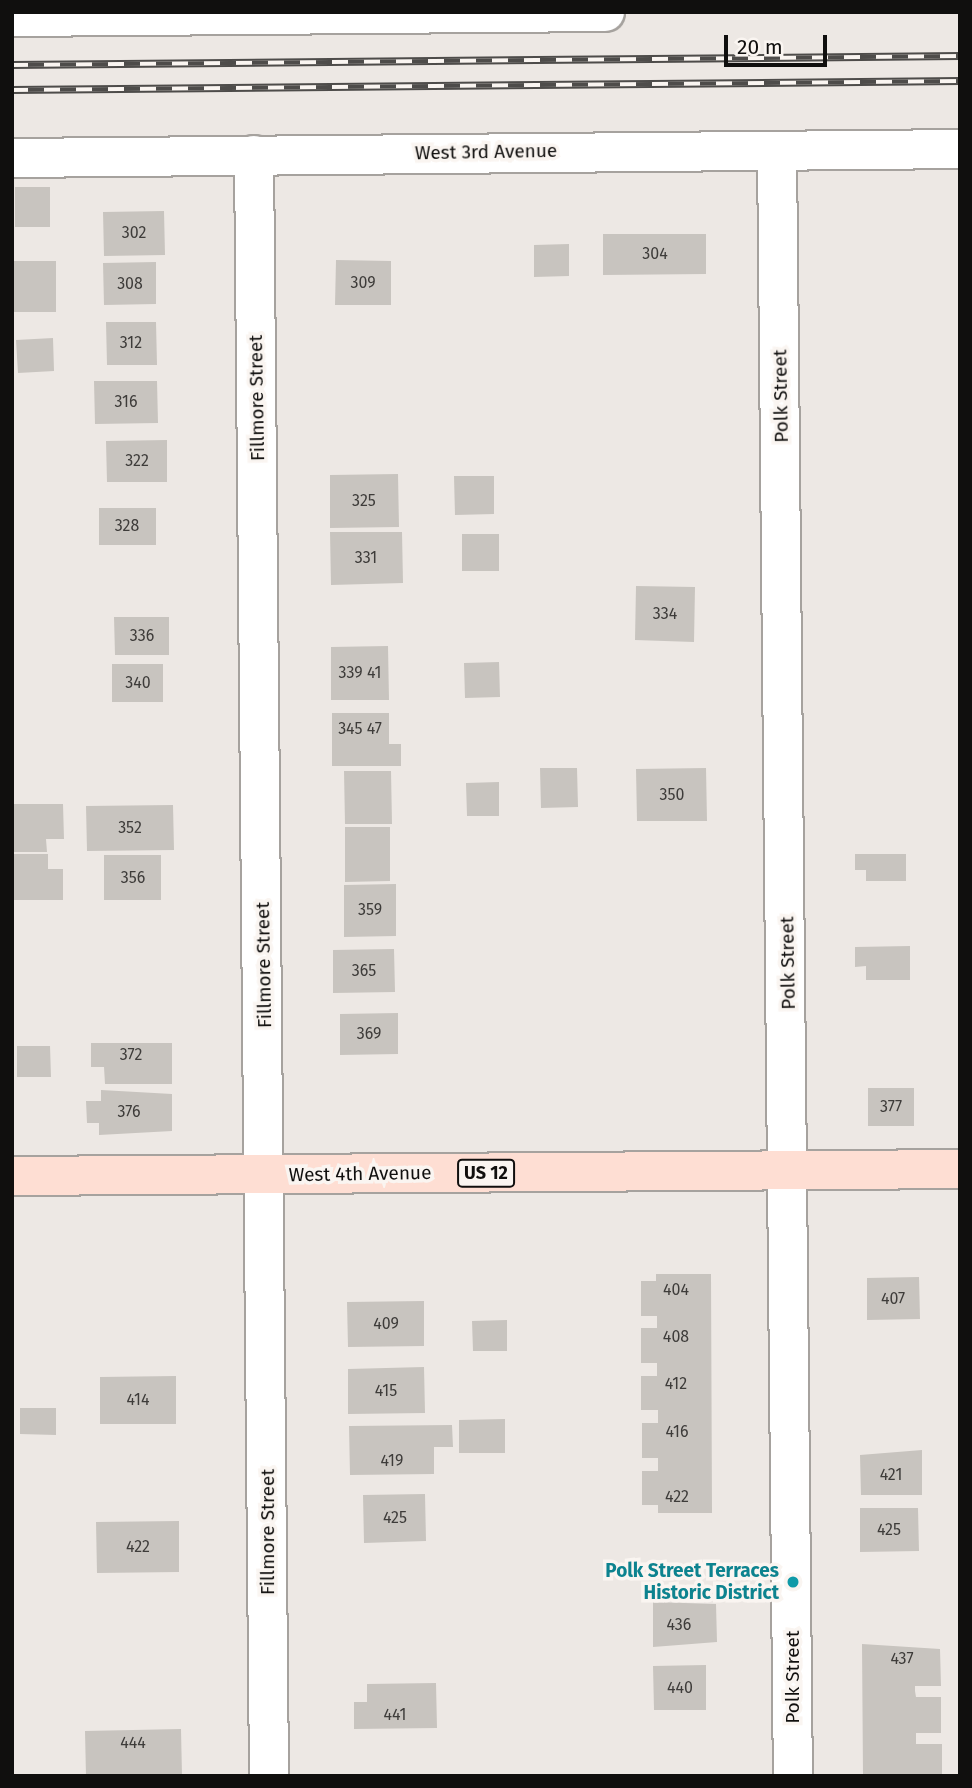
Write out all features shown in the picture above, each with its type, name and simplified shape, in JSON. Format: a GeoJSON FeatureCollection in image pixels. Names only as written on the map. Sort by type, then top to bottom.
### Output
{"type":"FeatureCollection","features":[{"type":"Feature","properties":{"kind":"main road","name":"West 4th Avenue"},"geometry":{"type":"LineString","coordinates":[[12,1176],[960,1169]]}},
{"type":"Feature","properties":{"kind":"street"},"geometry":{"type":"LineString","coordinates":[[12,18],[605,12]]}},
{"type":"Feature","properties":{"kind":"street","name":"West 3rd Avenue"},"geometry":{"type":"LineString","coordinates":[[12,158],[960,149]]}},
{"type":"Feature","properties":{"kind":"street","name":"Polk Street"},"geometry":{"type":"LineString","coordinates":[[777,151],[791,1171],[793,1776]]}},
{"type":"Feature","properties":{"kind":"street","name":"Fillmore Street"},"geometry":{"type":"LineString","coordinates":[[254,155],[267,1175],[269,1776]]}},
{"type":"Feature","properties":{"kind":"building"},"geometry":{"type":"Polygon","coordinates":[[[15,187],[50,187],[50,227],[15,227],[15,187]]]}},
{"type":"Feature","properties":{"kind":"building"},"geometry":{"type":"Polygon","coordinates":[[[164,211],[165,255],[104,256],[103,212],[164,211]]]}},
{"type":"Feature","properties":{"kind":"building"},"geometry":{"type":"Polygon","coordinates":[[[603,234],[706,234],[706,274],[603,275],[603,234]]]}},
{"type":"Feature","properties":{"kind":"building"},"geometry":{"type":"Polygon","coordinates":[[[569,244],[569,276],[534,277],[534,245],[569,244]]]}},
{"type":"Feature","properties":{"kind":"building"},"geometry":{"type":"Polygon","coordinates":[[[336,260],[391,261],[391,305],[335,305],[336,260]]]}},
{"type":"Feature","properties":{"kind":"building"},"geometry":{"type":"Polygon","coordinates":[[[14,261],[56,261],[56,312],[14,312],[14,261]]]}},
{"type":"Feature","properties":{"kind":"building"},"geometry":{"type":"Polygon","coordinates":[[[156,262],[156,304],[104,305],[103,263],[156,262]]]}},
{"type":"Feature","properties":{"kind":"building"},"geometry":{"type":"Polygon","coordinates":[[[106,322],[156,322],[157,365],[107,365],[106,322]]]}},
{"type":"Feature","properties":{"kind":"building"},"geometry":{"type":"Polygon","coordinates":[[[53,338],[54,371],[18,373],[16,340],[53,338]]]}},
{"type":"Feature","properties":{"kind":"building"},"geometry":{"type":"Polygon","coordinates":[[[94,381],[157,381],[158,423],[95,424],[94,381]]]}},
{"type":"Feature","properties":{"kind":"building"},"geometry":{"type":"Polygon","coordinates":[[[167,440],[167,482],[107,482],[106,441],[167,440]]]}},
{"type":"Feature","properties":{"kind":"building"},"geometry":{"type":"Polygon","coordinates":[[[398,474],[399,527],[330,528],[330,475],[398,474]]]}},
{"type":"Feature","properties":{"kind":"building"},"geometry":{"type":"Polygon","coordinates":[[[454,476],[494,476],[494,514],[455,515],[454,476]]]}},
{"type":"Feature","properties":{"kind":"building"},"geometry":{"type":"Polygon","coordinates":[[[99,508],[156,508],[156,545],[99,545],[99,508]]]}},
{"type":"Feature","properties":{"kind":"building"},"geometry":{"type":"Polygon","coordinates":[[[330,532],[402,532],[403,583],[331,585],[330,532]]]}},
{"type":"Feature","properties":{"kind":"building"},"geometry":{"type":"Polygon","coordinates":[[[462,534],[499,534],[499,571],[462,571],[462,534]]]}},
{"type":"Feature","properties":{"kind":"building"},"geometry":{"type":"Polygon","coordinates":[[[636,586],[695,587],[694,642],[635,640],[636,586]]]}},
{"type":"Feature","properties":{"kind":"building"},"geometry":{"type":"Polygon","coordinates":[[[114,617],[169,617],[169,655],[115,655],[114,617]]]}},
{"type":"Feature","properties":{"kind":"building"},"geometry":{"type":"Polygon","coordinates":[[[388,646],[389,700],[331,700],[331,647],[388,646]]]}},
{"type":"Feature","properties":{"kind":"building"},"geometry":{"type":"Polygon","coordinates":[[[499,662],[500,697],[465,698],[464,663],[499,662]]]}},
{"type":"Feature","properties":{"kind":"building"},"geometry":{"type":"Polygon","coordinates":[[[112,664],[163,664],[163,702],[112,702],[112,664]]]}},
{"type":"Feature","properties":{"kind":"building"},"geometry":{"type":"Polygon","coordinates":[[[332,713],[389,713],[389,744],[401,744],[401,766],[332,766],[332,713]]]}},
{"type":"Feature","properties":{"kind":"building"},"geometry":{"type":"Polygon","coordinates":[[[540,768],[577,768],[578,807],[541,808],[540,768]]]}},
{"type":"Feature","properties":{"kind":"building"},"geometry":{"type":"Polygon","coordinates":[[[706,768],[707,821],[637,821],[636,769],[706,768]]]}},
{"type":"Feature","properties":{"kind":"building"},"geometry":{"type":"Polygon","coordinates":[[[344,771],[391,771],[392,824],[345,824],[344,771]]]}},
{"type":"Feature","properties":{"kind":"building"},"geometry":{"type":"Polygon","coordinates":[[[499,782],[499,816],[467,816],[466,783],[499,782]]]}},
{"type":"Feature","properties":{"kind":"building"},"geometry":{"type":"Polygon","coordinates":[[[12,804],[63,804],[64,839],[46,839],[47,852],[12,852],[12,804]]]}},
{"type":"Feature","properties":{"kind":"building"},"geometry":{"type":"Polygon","coordinates":[[[173,805],[174,850],[87,851],[86,806],[173,805]]]}},
{"type":"Feature","properties":{"kind":"building"},"geometry":{"type":"Polygon","coordinates":[[[345,827],[390,827],[390,881],[345,882],[345,827]]]}},
{"type":"Feature","properties":{"kind":"building"},"geometry":{"type":"Polygon","coordinates":[[[13,854],[48,854],[48,869],[63,869],[63,900],[13,900],[13,854]]]}},
{"type":"Feature","properties":{"kind":"building"},"geometry":{"type":"Polygon","coordinates":[[[855,854],[906,854],[906,881],[866,881],[866,870],[855,870],[855,854]]]}},
{"type":"Feature","properties":{"kind":"building"},"geometry":{"type":"Polygon","coordinates":[[[104,855],[161,855],[161,900],[104,900],[104,855]]]}},
{"type":"Feature","properties":{"kind":"building"},"geometry":{"type":"Polygon","coordinates":[[[396,884],[396,936],[344,937],[344,885],[396,884]]]}},
{"type":"Feature","properties":{"kind":"building"},"geometry":{"type":"Polygon","coordinates":[[[910,946],[910,980],[866,980],[866,966],[855,967],[855,947],[910,946]]]}},
{"type":"Feature","properties":{"kind":"building"},"geometry":{"type":"Polygon","coordinates":[[[394,949],[395,992],[333,993],[333,950],[394,949]]]}},
{"type":"Feature","properties":{"kind":"building"},"geometry":{"type":"Polygon","coordinates":[[[398,1013],[398,1054],[340,1055],[340,1014],[398,1013]]]}},
{"type":"Feature","properties":{"kind":"building"},"geometry":{"type":"Polygon","coordinates":[[[91,1043],[172,1043],[172,1084],[105,1084],[104,1067],[91,1067],[91,1043]]]}},
{"type":"Feature","properties":{"kind":"building"},"geometry":{"type":"Polygon","coordinates":[[[17,1046],[50,1046],[51,1077],[17,1077],[17,1046]]]}},
{"type":"Feature","properties":{"kind":"building"},"geometry":{"type":"Polygon","coordinates":[[[868,1088],[914,1088],[914,1126],[868,1126],[868,1088]]]}},
{"type":"Feature","properties":{"kind":"building"},"geometry":{"type":"Polygon","coordinates":[[[101,1090],[172,1094],[172,1131],[99,1135],[99,1123],[87,1123],[86,1101],[101,1101],[101,1090]]]}},
{"type":"Feature","properties":{"kind":"building"},"geometry":{"type":"Polygon","coordinates":[[[656,1274],[711,1274],[712,1513],[658,1513],[658,1505],[642,1505],[642,1471],[658,1471],[658,1458],[642,1458],[642,1423],[658,1423],[658,1410],[641,1410],[641,1376],[657,1376],[657,1363],[641,1363],[641,1328],[657,1328],[657,1316],[641,1316],[641,1281],[656,1281],[656,1274]]]}},
{"type":"Feature","properties":{"kind":"building"},"geometry":{"type":"Polygon","coordinates":[[[919,1277],[920,1319],[867,1320],[867,1278],[919,1277]]]}},
{"type":"Feature","properties":{"kind":"building"},"geometry":{"type":"Polygon","coordinates":[[[424,1301],[424,1346],[348,1347],[347,1302],[424,1301]]]}},
{"type":"Feature","properties":{"kind":"building"},"geometry":{"type":"Polygon","coordinates":[[[507,1320],[507,1351],[473,1351],[472,1321],[507,1320]]]}},
{"type":"Feature","properties":{"kind":"building"},"geometry":{"type":"Polygon","coordinates":[[[424,1367],[425,1413],[348,1414],[348,1369],[424,1367]]]}},
{"type":"Feature","properties":{"kind":"building"},"geometry":{"type":"Polygon","coordinates":[[[176,1376],[176,1424],[100,1424],[100,1377],[176,1376]]]}},
{"type":"Feature","properties":{"kind":"building"},"geometry":{"type":"Polygon","coordinates":[[[20,1408],[56,1408],[56,1435],[20,1434],[20,1408]]]}},
{"type":"Feature","properties":{"kind":"building"},"geometry":{"type":"Polygon","coordinates":[[[505,1419],[505,1453],[459,1453],[459,1420],[505,1419]]]}},
{"type":"Feature","properties":{"kind":"building"},"geometry":{"type":"Polygon","coordinates":[[[452,1425],[453,1447],[434,1447],[434,1474],[350,1475],[349,1426],[452,1425]]]}},
{"type":"Feature","properties":{"kind":"building"},"geometry":{"type":"Polygon","coordinates":[[[922,1450],[922,1495],[861,1495],[860,1455],[922,1450]]]}},
{"type":"Feature","properties":{"kind":"building"},"geometry":{"type":"Polygon","coordinates":[[[425,1494],[426,1541],[364,1543],[363,1495],[425,1494]]]}},
{"type":"Feature","properties":{"kind":"building"},"geometry":{"type":"Polygon","coordinates":[[[860,1508],[918,1508],[919,1551],[860,1552],[860,1508]]]}},
{"type":"Feature","properties":{"kind":"building"},"geometry":{"type":"Polygon","coordinates":[[[179,1521],[179,1572],[97,1573],[96,1522],[179,1521]]]}},
{"type":"Feature","properties":{"kind":"building"},"geometry":{"type":"Polygon","coordinates":[[[653,1602],[716,1604],[717,1642],[653,1647],[653,1602]]]}},
{"type":"Feature","properties":{"kind":"building"},"geometry":{"type":"Polygon","coordinates":[[[862,1644],[940,1649],[941,1686],[915,1686],[915,1691],[916,1697],[941,1697],[941,1733],[916,1733],[916,1744],[942,1744],[942,1776],[863,1776],[862,1644]]]}},
{"type":"Feature","properties":{"kind":"building"},"geometry":{"type":"Polygon","coordinates":[[[706,1665],[706,1710],[654,1710],[653,1666],[706,1665]]]}},
{"type":"Feature","properties":{"kind":"building"},"geometry":{"type":"Polygon","coordinates":[[[436,1683],[437,1728],[354,1729],[354,1702],[367,1702],[367,1684],[436,1683]]]}},
{"type":"Feature","properties":{"kind":"building"},"geometry":{"type":"Polygon","coordinates":[[[181,1729],[182,1776],[86,1776],[85,1731],[181,1729]]]}},
{"type":"Feature","properties":{"kind":"railway"},"geometry":{"type":"LineString","coordinates":[[12,65],[960,56]]}},
{"type":"Feature","properties":{"kind":"railway"},"geometry":{"type":"LineString","coordinates":[[12,90],[960,81]]}},
{"type":"Feature","properties":{"kind":"place","name":"Polk Street Terraces Historic District"},"geometry":{"type":"Point","coordinates":[793,1582]}}]}
